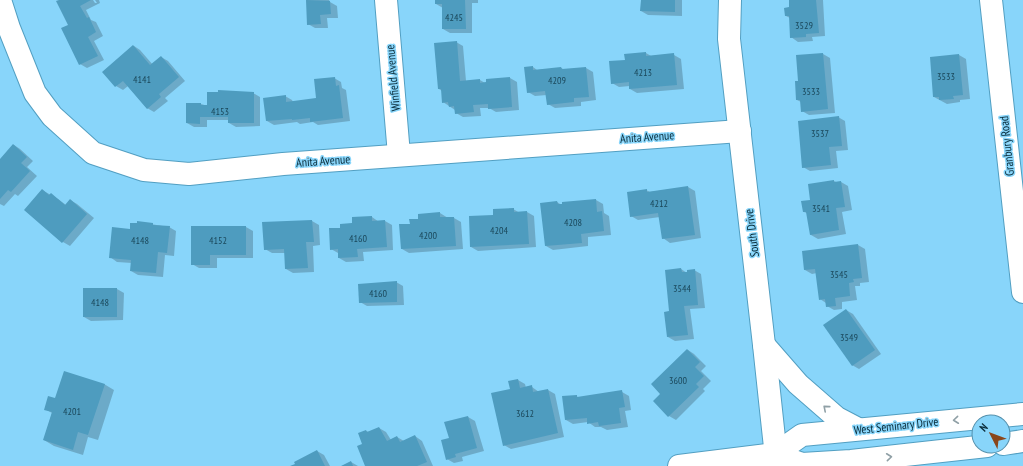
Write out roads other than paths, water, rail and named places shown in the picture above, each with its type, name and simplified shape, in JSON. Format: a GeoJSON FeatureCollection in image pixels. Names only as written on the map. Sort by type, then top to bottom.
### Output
{"type":"FeatureCollection","features":[{"type":"Feature","properties":{"kind":"street","name":"Anita Avenue"},"geometry":{"type":"LineString","coordinates":[[0,0],[9,28],[35,93],[52,116],[94,153],[144,170],[189,174],[283,164],[740,131]]}},
{"type":"Feature","properties":{"kind":"street","name":"Winfield Avenue"},"geometry":{"type":"LineString","coordinates":[[386,0],[399,155]]}},
{"type":"Feature","properties":{"kind":"street","name":"South Drive"},"geometry":{"type":"LineString","coordinates":[[730,0],[730,39],[776,460]]}},
{"type":"Feature","properties":{"kind":"street","name":"Granbury Road"},"geometry":{"type":"LineString","coordinates":[[991,0],[1023,292]]}},
{"type":"Feature","properties":{"kind":"street"},"geometry":{"type":"LineString","coordinates":[[764,345],[798,384],[837,418],[858,430]]}},
{"type":"Feature","properties":{"kind":"street","name":"West Seminary Drive"},"geometry":{"type":"LineString","coordinates":[[776,460],[802,435],[1023,414]]}},
{"type":"Feature","properties":{"kind":"street"},"geometry":{"type":"LineString","coordinates":[[1011,443],[1023,441]]}},
{"type":"Feature","properties":{"kind":"street","name":"West Seminary Drive"},"geometry":{"type":"LineString","coordinates":[[679,466],[776,460],[802,464],[849,464],[971,448]]}}]}
